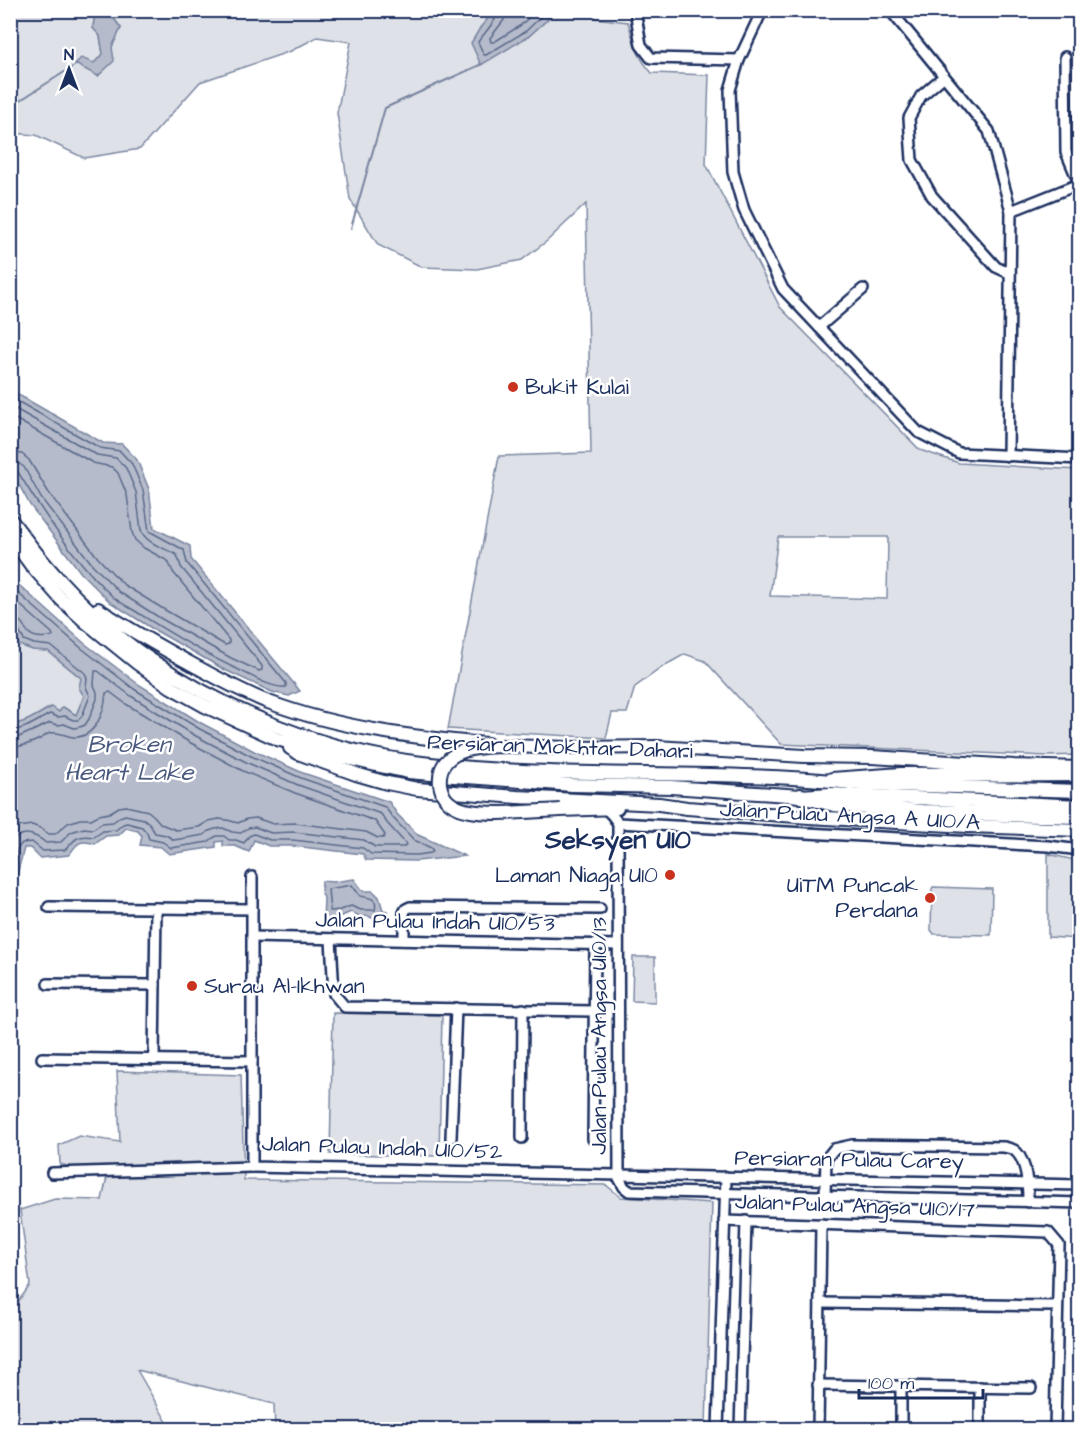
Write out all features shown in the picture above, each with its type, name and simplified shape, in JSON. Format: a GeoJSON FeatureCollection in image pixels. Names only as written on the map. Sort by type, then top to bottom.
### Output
{"type":"FeatureCollection","features":[{"type":"Feature","properties":{"kind":"highway"},"geometry":{"type":"LineString","coordinates":[[832,780],[962,774],[1080,774]]}},
{"type":"Feature","properties":{"kind":"highway"},"geometry":{"type":"LineString","coordinates":[[801,796],[834,804],[922,812],[1080,816]]}},
{"type":"Feature","properties":{"kind":"main road","name":"Persiaran Mokhtar Dahari"},"geometry":{"type":"LineString","coordinates":[[10,519],[53,574],[105,625],[147,658],[195,688],[258,719],[363,752],[422,763],[511,770],[709,774],[832,780],[862,784],[1080,791]]}},
{"type":"Feature","properties":{"kind":"main road","name":"Persiaran Mokhtar Dahari"},"geometry":{"type":"LineString","coordinates":[[10,536],[30,565],[61,599],[122,652],[171,687],[205,706],[277,739],[334,755],[408,772],[572,785],[1080,806]]}},
{"type":"Feature","properties":{"kind":"main road"},"geometry":{"type":"LineString","coordinates":[[72,592],[113,619],[181,658],[238,689],[272,704],[329,720],[390,732],[451,741],[516,746],[656,747],[1080,768]]}},
{"type":"Feature","properties":{"kind":"main road"},"geometry":{"type":"LineString","coordinates":[[277,739],[298,753],[326,764],[387,783],[417,789],[517,797],[649,803],[687,808]]}},
{"type":"Feature","properties":{"kind":"main road"},"geometry":{"type":"LineString","coordinates":[[516,746],[475,748],[452,756],[444,766],[440,778],[441,793],[447,801],[459,808],[478,812],[687,808],[968,826],[1080,830]]}},
{"type":"Feature","properties":{"kind":"street"},"geometry":{"type":"LineString","coordinates":[[635,10],[641,45],[651,58],[739,60]]}},
{"type":"Feature","properties":{"kind":"street"},"geometry":{"type":"LineString","coordinates":[[764,10],[739,60],[730,90],[734,172],[744,210],[783,289],[918,432],[959,453],[1080,459]]}},
{"type":"Feature","properties":{"kind":"street"},"geometry":{"type":"LineString","coordinates":[[890,10],[989,131],[1011,212],[1008,456]]}},
{"type":"Feature","properties":{"kind":"street"},"geometry":{"type":"LineString","coordinates":[[1011,212],[1079,185],[1066,152],[1065,57]]}},
{"type":"Feature","properties":{"kind":"street"},"geometry":{"type":"LineString","coordinates":[[943,77],[921,96],[909,118],[912,160],[932,196],[996,267],[1009,273]]}},
{"type":"Feature","properties":{"kind":"street"},"geometry":{"type":"LineString","coordinates":[[819,327],[863,289]]}},
{"type":"Feature","properties":{"kind":"street"},"geometry":{"type":"LineString","coordinates":[[606,808],[618,824]]}},
{"type":"Feature","properties":{"kind":"street","name":"Jalan Pulau Angsa A U10/A"},"geometry":{"type":"LineString","coordinates":[[618,824],[1048,846],[1080,850]]}},
{"type":"Feature","properties":{"kind":"street","name":"Jalan Pulau Angsa U10/13"},"geometry":{"type":"LineString","coordinates":[[618,824],[619,1178],[629,1191]]}},
{"type":"Feature","properties":{"kind":"street","name":"Jalan Pulau Indah U10/52"},"geometry":{"type":"LineString","coordinates":[[252,877],[252,1167],[619,1174]]}},
{"type":"Feature","properties":{"kind":"street"},"geometry":{"type":"LineString","coordinates":[[49,907],[252,909]]}},
{"type":"Feature","properties":{"kind":"street"},"geometry":{"type":"LineString","coordinates":[[404,940],[404,913],[410,907],[600,909]]}},
{"type":"Feature","properties":{"kind":"street"},"geometry":{"type":"LineString","coordinates":[[154,1060],[156,908]]}},
{"type":"Feature","properties":{"kind":"street","name":"Jalan Pulau Indah U10/53"},"geometry":{"type":"LineString","coordinates":[[252,937],[618,945]]}},
{"type":"Feature","properties":{"kind":"street"},"geometry":{"type":"LineString","coordinates":[[331,939],[334,994],[345,1007],[594,1011]]}},
{"type":"Feature","properties":{"kind":"street"},"geometry":{"type":"LineString","coordinates":[[593,1139],[595,945]]}},
{"type":"Feature","properties":{"kind":"street"},"geometry":{"type":"LineString","coordinates":[[48,984],[155,985]]}},
{"type":"Feature","properties":{"kind":"street"},"geometry":{"type":"LineString","coordinates":[[451,1138],[456,1008]]}},
{"type":"Feature","properties":{"kind":"street"},"geometry":{"type":"LineString","coordinates":[[522,1138],[523,1010]]}},
{"type":"Feature","properties":{"kind":"street"},"geometry":{"type":"LineString","coordinates":[[42,1058],[252,1061]]}},
{"type":"Feature","properties":{"kind":"street"},"geometry":{"type":"LineString","coordinates":[[825,1196],[826,1159],[834,1149],[852,1145],[1004,1147],[1015,1151],[1023,1161],[1028,1184],[1028,1202]]}},
{"type":"Feature","properties":{"kind":"street"},"geometry":{"type":"LineString","coordinates":[[52,1173],[252,1167]]}},
{"type":"Feature","properties":{"kind":"street","name":"Persiaran Pulau Carey"},"geometry":{"type":"LineString","coordinates":[[619,1174],[1080,1185]]}},
{"type":"Feature","properties":{"kind":"street"},"geometry":{"type":"LineString","coordinates":[[724,1221],[726,1178]]}},
{"type":"Feature","properties":{"kind":"street","name":"Persiaran Pulau Carey"},"geometry":{"type":"LineString","coordinates":[[629,1191],[1080,1203]]}},
{"type":"Feature","properties":{"kind":"street","name":"Jalan Pulau Angsa U10/17"},"geometry":{"type":"LineString","coordinates":[[718,1430],[724,1221],[1048,1232],[1059,1245],[1058,1306]]}},
{"type":"Feature","properties":{"kind":"street"},"geometry":{"type":"LineString","coordinates":[[740,1430],[746,1221]]}},
{"type":"Feature","properties":{"kind":"street"},"geometry":{"type":"LineString","coordinates":[[818,1430],[820,1224]]}},
{"type":"Feature","properties":{"kind":"street"},"geometry":{"type":"LineString","coordinates":[[820,1303],[1058,1306],[1055,1430]]}},
{"type":"Feature","properties":{"kind":"street"},"geometry":{"type":"LineString","coordinates":[[818,1385],[1031,1388]]}},
{"type":"Feature","properties":{"kind":"street"},"geometry":{"type":"LineString","coordinates":[[901,1386],[901,1430]]}},
{"type":"Feature","properties":{"kind":"street"},"geometry":{"type":"LineString","coordinates":[[980,1387],[980,1430]]}},
{"type":"Feature","properties":{"kind":"shaded area"},"geometry":{"type":"Polygon","coordinates":[[[108,10],[495,11],[480,28],[529,36],[557,11],[594,11],[595,18],[628,22],[639,55],[652,73],[709,75],[706,164],[780,307],[920,450],[959,463],[1079,470],[1079,755],[1047,756],[781,744],[705,661],[685,654],[635,687],[627,713],[612,713],[606,738],[448,729],[499,456],[591,453],[586,204],[547,241],[522,260],[477,269],[422,267],[378,245],[350,199],[337,113],[351,42],[317,37],[291,51],[200,82],[140,149],[84,158],[36,135],[11,133],[10,11],[95,11],[93,28],[100,36],[103,54],[94,63],[98,76],[121,28],[108,10]],[[778,537],[770,596],[887,599],[888,537],[778,537]]]}},
{"type":"Feature","properties":{"kind":"shaded area"},"geometry":{"type":"Polygon","coordinates":[[[10,627],[19,645],[33,650],[48,651],[81,678],[84,696],[76,715],[63,707],[59,712],[51,707],[26,721],[11,724],[10,627]]]}},
{"type":"Feature","properties":{"kind":"shaded area"},"geometry":{"type":"Polygon","coordinates":[[[1048,854],[1079,861],[1079,939],[1048,937],[1048,854]]]}},
{"type":"Feature","properties":{"kind":"shaded area"},"geometry":{"type":"Polygon","coordinates":[[[933,887],[992,889],[991,935],[934,934],[931,930],[933,887]]]}},
{"type":"Feature","properties":{"kind":"shaded area"},"geometry":{"type":"Polygon","coordinates":[[[633,957],[655,957],[655,1002],[632,1001],[633,957]]]}},
{"type":"Feature","properties":{"kind":"shaded area"},"geometry":{"type":"Polygon","coordinates":[[[333,1013],[442,1015],[439,1156],[330,1154],[333,1013]]]}},
{"type":"Feature","properties":{"kind":"shaded area"},"geometry":{"type":"Polygon","coordinates":[[[117,1071],[241,1075],[244,1180],[606,1185],[621,1197],[712,1203],[706,1429],[275,1429],[274,1404],[137,1370],[171,1429],[11,1429],[10,1304],[18,1302],[30,1285],[20,1210],[55,1199],[102,1200],[107,1177],[60,1164],[59,1145],[79,1136],[120,1142],[117,1071]]]}},
{"type":"Feature","properties":{"kind":"water"},"geometry":{"type":"Polygon","coordinates":[[[495,10],[557,11],[529,36],[481,65],[471,43],[495,10]]]}},
{"type":"Feature","properties":{"kind":"water"},"geometry":{"type":"Polygon","coordinates":[[[95,11],[108,11],[121,28],[112,47],[114,61],[98,76],[75,64],[81,58],[94,63],[103,54],[100,36],[93,28],[95,11]]]}},
{"type":"Feature","properties":{"kind":"water"},"geometry":{"type":"Polygon","coordinates":[[[10,390],[103,443],[122,444],[137,460],[149,489],[154,528],[190,546],[191,559],[300,691],[289,696],[272,692],[225,670],[110,602],[81,573],[30,505],[11,470],[10,390]]]}},
{"type":"Feature","properties":{"kind":"water","name":"Broken Heart Lake"},"geometry":{"type":"Polygon","coordinates":[[[11,578],[84,643],[138,684],[201,723],[254,751],[303,773],[389,802],[397,814],[418,835],[465,856],[417,861],[366,860],[363,854],[293,846],[269,846],[254,840],[249,852],[235,846],[223,846],[223,841],[216,842],[216,847],[169,854],[161,847],[140,845],[142,836],[138,831],[126,828],[119,835],[106,836],[95,844],[79,843],[69,855],[40,858],[30,848],[24,848],[16,879],[11,885],[11,724],[26,721],[52,707],[59,712],[63,707],[76,715],[84,696],[79,688],[81,678],[48,651],[33,650],[19,645],[11,627],[11,578]]]}},
{"type":"Feature","properties":{"kind":"water"},"geometry":{"type":"Polygon","coordinates":[[[354,879],[363,891],[373,891],[379,897],[383,910],[388,914],[385,921],[378,921],[368,916],[361,917],[351,912],[323,920],[322,881],[354,879]]]}},
{"type":"Feature","properties":{"kind":"waterway"},"geometry":{"type":"LineString","coordinates":[[16,103],[77,64]]}},
{"type":"Feature","properties":{"kind":"waterway"},"geometry":{"type":"LineString","coordinates":[[351,228],[385,108],[482,64]]}},
{"type":"Feature","properties":{"kind":"place","name":"Bukit Kulai"},"geometry":{"type":"Point","coordinates":[513,387]}},
{"type":"Feature","properties":{"kind":"place","name":"Laman Niaga U10"},"geometry":{"type":"Point","coordinates":[670,875]}},
{"type":"Feature","properties":{"kind":"place","name":"UiTM Puncak Perdana"},"geometry":{"type":"Point","coordinates":[930,898]}},
{"type":"Feature","properties":{"kind":"place","name":"Surau Al-Ikhwan"},"geometry":{"type":"Point","coordinates":[192,986]}},
{"type":"Feature","properties":{"kind":"district","name":"Seksyen U10"},"geometry":{"type":"Point","coordinates":[618,840]}}]}
